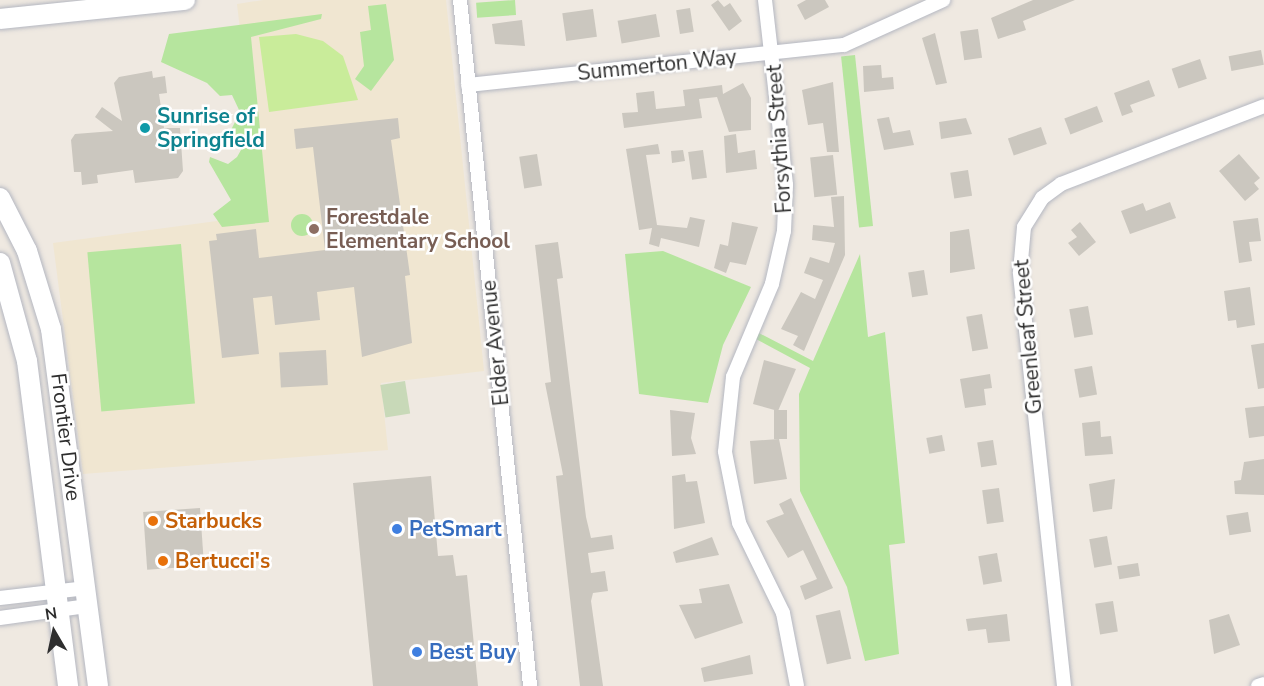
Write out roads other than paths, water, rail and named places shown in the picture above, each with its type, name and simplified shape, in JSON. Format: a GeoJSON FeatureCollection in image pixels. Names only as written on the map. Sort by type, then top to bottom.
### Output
{"type":"FeatureCollection","features":[{"type":"Feature","properties":{"kind":"main road"},"geometry":{"type":"LineString","coordinates":[[0,19],[185,0]]}},
{"type":"Feature","properties":{"kind":"main road","name":"Frontier Drive"},"geometry":{"type":"LineString","coordinates":[[0,198],[27,251],[51,329],[98,686]]}},
{"type":"Feature","properties":{"kind":"main road","name":"Frontier Drive"},"geometry":{"type":"LineString","coordinates":[[0,263],[22,335],[69,686]]}},
{"type":"Feature","properties":{"kind":"street","name":"Elder Avenue"},"geometry":{"type":"LineString","coordinates":[[459,0],[530,686]]}},
{"type":"Feature","properties":{"kind":"street","name":"Forsythia Street"},"geometry":{"type":"LineString","coordinates":[[765,0],[773,54],[786,185],[784,231],[772,284],[733,377],[725,452],[739,523],[783,613],[797,686]]}},
{"type":"Feature","properties":{"kind":"street","name":"Summerton Way"},"geometry":{"type":"LineString","coordinates":[[468,85],[773,54],[853,42],[943,0]]}},
{"type":"Feature","properties":{"kind":"street","name":"Greenleaf Street"},"geometry":{"type":"LineString","coordinates":[[1064,686],[1020,272],[1024,227],[1042,198],[1061,184],[1264,106]]}},
{"type":"Feature","properties":{"kind":"street"},"geometry":{"type":"LineString","coordinates":[[0,598],[57,600],[87,597]]}},
{"type":"Feature","properties":{"kind":"street"},"geometry":{"type":"LineString","coordinates":[[0,618],[57,600],[87,597]]}},
{"type":"Feature","properties":{"kind":"street"},"geometry":{"type":"LineString","coordinates":[[1258,686],[1264,684]]}},
{"type":"Feature","properties":{"kind":"place","name":"Sunrise of Springfield"},"geometry":{"type":"Point","coordinates":[145,128]}},
{"type":"Feature","properties":{"kind":"place","name":"Forestdale Elementary School"},"geometry":{"type":"Point","coordinates":[314,229]}},
{"type":"Feature","properties":{"kind":"place","name":"Starbucks"},"geometry":{"type":"Point","coordinates":[153,521]}},
{"type":"Feature","properties":{"kind":"place","name":"PetSmart"},"geometry":{"type":"Point","coordinates":[397,529]}},
{"type":"Feature","properties":{"kind":"place","name":"Bertucci's"},"geometry":{"type":"Point","coordinates":[163,561]}},
{"type":"Feature","properties":{"kind":"place","name":"Best Buy"},"geometry":{"type":"Point","coordinates":[417,652]}}]}
